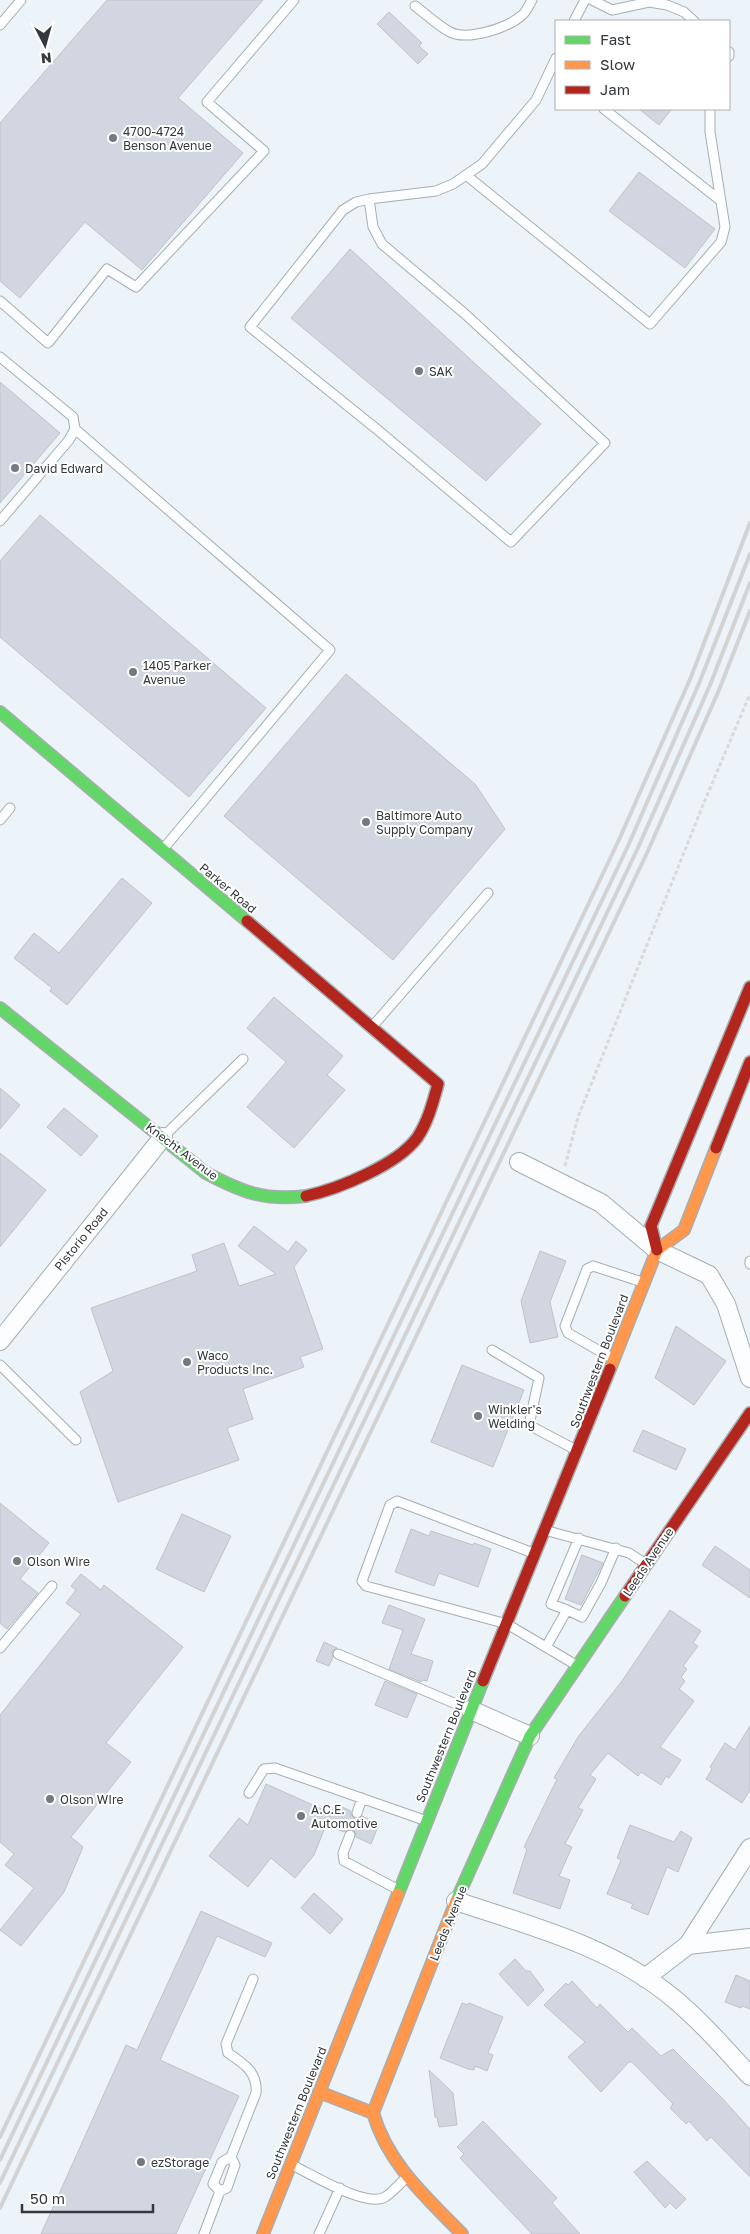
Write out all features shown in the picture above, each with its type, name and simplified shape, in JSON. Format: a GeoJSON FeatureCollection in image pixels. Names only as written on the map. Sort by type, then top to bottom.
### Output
{"type":"FeatureCollection","features":[{"type":"Feature","properties":{"kind":"street","name":"Parker Road"},"geometry":{"type":"LineString","coordinates":[[0,712],[438,1084]]}},
{"type":"Feature","properties":{"kind":"street"},"geometry":{"type":"LineString","coordinates":[[657,1250],[651,1226],[750,987]]}},
{"type":"Feature","properties":{"kind":"street","name":"Knecht Avenue"},"geometry":{"type":"LineString","coordinates":[[0,1008],[206,1172],[236,1189],[262,1195],[291,1198],[320,1195],[345,1186],[393,1159],[411,1146],[422,1130],[431,1109],[438,1084]]}},
{"type":"Feature","properties":{"kind":"street"},"geometry":{"type":"LineString","coordinates":[[657,1250],[684,1230],[750,1062]]}},
{"type":"Feature","properties":{"kind":"street","name":"Pistorio Road"},"geometry":{"type":"LineString","coordinates":[[0,1341],[163,1137]]}},
{"type":"Feature","properties":{"kind":"street"},"geometry":{"type":"LineString","coordinates":[[519,1162],[600,1203],[657,1250],[709,1275],[726,1304],[750,1378]]}},
{"type":"Feature","properties":{"kind":"street","name":"Southwestern Boulevard"},"geometry":{"type":"LineString","coordinates":[[262,2234],[471,1710],[578,1451],[657,1250]]}},
{"type":"Feature","properties":{"kind":"street","name":"Leeds Avenue"},"geometry":{"type":"LineString","coordinates":[[373,2113],[456,1901],[530,1736],[750,1413]]}},
{"type":"Feature","properties":{"kind":"street"},"geometry":{"type":"LineString","coordinates":[[471,1710],[530,1736]]}},
{"type":"Feature","properties":{"kind":"street"},"geometry":{"type":"LineString","coordinates":[[645,1978],[688,1945],[750,1848]]}},
{"type":"Feature","properties":{"kind":"street"},"geometry":{"type":"LineString","coordinates":[[456,1901],[589,1947],[645,1978],[672,1997],[695,2018],[750,2076]]}},
{"type":"Feature","properties":{"kind":"street"},"geometry":{"type":"LineString","coordinates":[[688,1945],[750,1938]]}},
{"type":"Feature","properties":{"kind":"street"},"geometry":{"type":"LineString","coordinates":[[319,2092],[373,2113],[377,2130],[387,2149],[408,2176],[462,2234]]}},
{"type":"Feature","properties":{"kind":"lane"},"geometry":{"type":"LineString","coordinates":[[0,25],[21,0]]}},
{"type":"Feature","properties":{"kind":"lane"},"geometry":{"type":"LineString","coordinates":[[0,301],[48,342],[107,269],[136,287],[264,151],[207,102],[294,0]]}},
{"type":"Feature","properties":{"kind":"lane"},"geometry":{"type":"LineString","coordinates":[[415,6],[451,33],[462,35],[506,26],[523,15],[532,0]]}},
{"type":"Feature","properties":{"kind":"lane"},"geometry":{"type":"LineString","coordinates":[[575,20],[585,0]]}},
{"type":"Feature","properties":{"kind":"lane"},"geometry":{"type":"LineString","coordinates":[[592,0],[612,10],[649,2],[668,5],[684,12],[693,20]]}},
{"type":"Feature","properties":{"kind":"lane"},"geometry":{"type":"LineString","coordinates":[[369,199],[373,227],[382,244],[464,313],[605,443],[512,542],[250,327],[343,210],[356,202],[369,199],[436,191],[453,184],[482,164],[536,100],[554,69]]}},
{"type":"Feature","properties":{"kind":"lane"},"geometry":{"type":"LineString","coordinates":[[605,110],[721,201]]}},
{"type":"Feature","properties":{"kind":"lane"},"geometry":{"type":"LineString","coordinates":[[466,175],[650,324],[721,242],[726,227],[710,132],[710,110]]}},
{"type":"Feature","properties":{"kind":"lane"},"geometry":{"type":"LineString","coordinates":[[0,357],[73,417],[75,429],[69,440],[0,521]]}},
{"type":"Feature","properties":{"kind":"lane"},"geometry":{"type":"LineString","coordinates":[[75,429],[330,650],[162,850]]}},
{"type":"Feature","properties":{"kind":"lane"},"geometry":{"type":"LineString","coordinates":[[0,820],[10,808]]}},
{"type":"Feature","properties":{"kind":"lane"},"geometry":{"type":"LineString","coordinates":[[371,1027],[488,893]]}},
{"type":"Feature","properties":{"kind":"lane"},"geometry":{"type":"LineString","coordinates":[[163,1137],[243,1059]]}},
{"type":"Feature","properties":{"kind":"lane"},"geometry":{"type":"LineString","coordinates":[[614,1360],[568,1333],[565,1326],[587,1269],[594,1266],[644,1283]]}},
{"type":"Feature","properties":{"kind":"lane"},"geometry":{"type":"LineString","coordinates":[[492,1350],[539,1378],[529,1425],[578,1451]]}},
{"type":"Feature","properties":{"kind":"lane"},"geometry":{"type":"LineString","coordinates":[[0,1365],[76,1440]]}},
{"type":"Feature","properties":{"kind":"lane"},"geometry":{"type":"LineString","coordinates":[[536,1554],[397,1502],[390,1505],[362,1581],[366,1586],[507,1624],[577,1666]]}},
{"type":"Feature","properties":{"kind":"lane"},"geometry":{"type":"LineString","coordinates":[[545,1530],[629,1552],[647,1564]]}},
{"type":"Feature","properties":{"kind":"lane"},"geometry":{"type":"LineString","coordinates":[[579,1538],[551,1604],[582,1616],[602,1583],[616,1548]]}},
{"type":"Feature","properties":{"kind":"lane"},"geometry":{"type":"LineString","coordinates":[[0,1648],[52,1586]]}},
{"type":"Feature","properties":{"kind":"lane"},"geometry":{"type":"LineString","coordinates":[[546,1647],[567,1610]]}},
{"type":"Feature","properties":{"kind":"lane"},"geometry":{"type":"LineString","coordinates":[[338,1654],[471,1710]]}},
{"type":"Feature","properties":{"kind":"lane"},"geometry":{"type":"LineString","coordinates":[[249,1793],[264,1769],[275,1768],[427,1820]]}},
{"type":"Feature","properties":{"kind":"lane"},"geometry":{"type":"LineString","coordinates":[[357,1813],[362,1798]]}},
{"type":"Feature","properties":{"kind":"lane"},"geometry":{"type":"LineString","coordinates":[[350,1835],[343,1853],[344,1860],[399,1890]]}},
{"type":"Feature","properties":{"kind":"lane"},"geometry":{"type":"LineString","coordinates":[[220,2192],[213,2184],[222,2162],[231,2157],[256,2093],[257,2083],[248,2066],[228,2053],[226,2044],[253,1979]]}},
{"type":"Feature","properties":{"kind":"lane"},"geometry":{"type":"LineString","coordinates":[[204,2234],[220,2192],[227,2188],[235,2165],[231,2157]]}},
{"type":"Feature","properties":{"kind":"lane"},"geometry":{"type":"LineString","coordinates":[[290,2164],[340,2188],[372,2200],[384,2197],[408,2176]]}},
{"type":"Feature","properties":{"kind":"lane"},"geometry":{"type":"LineString","coordinates":[[319,2234],[340,2188]]}},
{"type":"Feature","properties":{"kind":"path"},"geometry":{"type":"LineString","coordinates":[[561,1183],[578,1117],[750,694]]}},
{"type":"Feature","properties":{"kind":"building","name":"4700-4724 Benson Avenue"},"geometry":{"type":"Polygon","coordinates":[[[107,0],[263,0],[178,98],[243,153],[142,270],[85,222],[20,298],[0,281],[0,123],[107,0]]]}},
{"type":"Feature","properties":{"kind":"building"},"geometry":{"type":"Polygon","coordinates":[[[389,12],[422,43],[419,46],[428,54],[418,64],[377,24],[389,12]]]}},
{"type":"Feature","properties":{"kind":"building"},"geometry":{"type":"Polygon","coordinates":[[[640,110],[671,110],[659,125],[640,110]]]}},
{"type":"Feature","properties":{"kind":"building"},"geometry":{"type":"Polygon","coordinates":[[[639,172],[715,229],[685,268],[609,211],[639,172]]]}},
{"type":"Feature","properties":{"kind":"building","name":"SAK"},"geometry":{"type":"Polygon","coordinates":[[[350,249],[541,424],[486,481],[291,318],[350,249]]]}},
{"type":"Feature","properties":{"kind":"building","name":"David Edward"},"geometry":{"type":"Polygon","coordinates":[[[0,382],[60,433],[0,503],[0,382]]]}},
{"type":"Feature","properties":{"kind":"building","name":"1405 Parker Avenue"},"geometry":{"type":"Polygon","coordinates":[[[40,515],[266,708],[189,797],[0,637],[0,561],[40,515]]]}},
{"type":"Feature","properties":{"kind":"building","name":"Baltimore Auto Supply Company"},"geometry":{"type":"Polygon","coordinates":[[[346,674],[475,784],[505,829],[393,960],[224,816],[346,674]]]}},
{"type":"Feature","properties":{"kind":"building"},"geometry":{"type":"Polygon","coordinates":[[[122,878],[152,903],[67,1005],[50,991],[52,988],[14,958],[34,933],[59,953],[122,878]]]}},
{"type":"Feature","properties":{"kind":"building"},"geometry":{"type":"Polygon","coordinates":[[[274,997],[343,1056],[327,1075],[345,1090],[294,1148],[247,1107],[286,1062],[247,1028],[274,997]]]}},
{"type":"Feature","properties":{"kind":"building"},"geometry":{"type":"Polygon","coordinates":[[[0,1088],[20,1105],[0,1129],[0,1088]]]}},
{"type":"Feature","properties":{"kind":"building"},"geometry":{"type":"Polygon","coordinates":[[[64,1108],[98,1136],[81,1156],[47,1127],[64,1108]]]}},
{"type":"Feature","properties":{"kind":"building"},"geometry":{"type":"Polygon","coordinates":[[[0,1153],[46,1190],[0,1247],[0,1153]]]}},
{"type":"Feature","properties":{"kind":"building","name":"Waco Products Inc."},"geometry":{"type":"Polygon","coordinates":[[[254,1226],[288,1252],[296,1241],[307,1250],[294,1267],[323,1349],[300,1357],[304,1367],[243,1389],[253,1419],[227,1428],[239,1460],[118,1502],[80,1392],[113,1371],[91,1308],[197,1271],[192,1255],[224,1243],[239,1286],[276,1274],[238,1246],[254,1226]]]}},
{"type":"Feature","properties":{"kind":"building"},"geometry":{"type":"Polygon","coordinates":[[[540,1251],[566,1261],[550,1302],[558,1337],[530,1343],[521,1301],[540,1251]]]}},
{"type":"Feature","properties":{"kind":"building"},"geometry":{"type":"Polygon","coordinates":[[[676,1326],[726,1361],[694,1405],[655,1378],[676,1326]]]}},
{"type":"Feature","properties":{"kind":"building","name":"Winkler's Welding"},"geometry":{"type":"Polygon","coordinates":[[[462,1365],[524,1390],[493,1467],[431,1442],[462,1365]]]}},
{"type":"Feature","properties":{"kind":"building"},"geometry":{"type":"Polygon","coordinates":[[[643,1430],[686,1449],[676,1470],[633,1451],[643,1430]]]}},
{"type":"Feature","properties":{"kind":"building","name":"Olson Wire"},"geometry":{"type":"Polygon","coordinates":[[[0,1503],[49,1543],[20,1579],[38,1593],[7,1629],[0,1623],[0,1503]]]}},
{"type":"Feature","properties":{"kind":"building"},"geometry":{"type":"Polygon","coordinates":[[[182,1514],[231,1536],[204,1592],[156,1569],[182,1514]]]}},
{"type":"Feature","properties":{"kind":"building"},"geometry":{"type":"Polygon","coordinates":[[[411,1529],[429,1536],[431,1531],[491,1549],[478,1587],[439,1573],[434,1586],[395,1572],[411,1529]]]}},
{"type":"Feature","properties":{"kind":"building"},"geometry":{"type":"Polygon","coordinates":[[[715,1546],[750,1570],[750,1598],[702,1565],[715,1546]]]}},
{"type":"Feature","properties":{"kind":"building"},"geometry":{"type":"Polygon","coordinates":[[[582,1555],[603,1563],[581,1605],[565,1599],[582,1555]]]}},
{"type":"Feature","properties":{"kind":"building","name":"Olson WIre"},"geometry":{"type":"Polygon","coordinates":[[[81,1574],[101,1590],[104,1585],[183,1647],[106,1743],[131,1762],[71,1837],[83,1847],[64,1892],[21,1946],[0,1930],[34,1888],[5,1865],[14,1854],[0,1842],[0,1715],[81,1614],[66,1603],[76,1590],[71,1586],[81,1574]]]}},
{"type":"Feature","properties":{"kind":"building"},"geometry":{"type":"Polygon","coordinates":[[[389,1605],[425,1619],[411,1654],[433,1661],[427,1681],[422,1680],[421,1682],[389,1669],[403,1630],[382,1623],[389,1605]]]}},
{"type":"Feature","properties":{"kind":"building"},"geometry":{"type":"Polygon","coordinates":[[[670,1610],[701,1631],[693,1643],[698,1646],[683,1666],[687,1669],[681,1677],[685,1681],[679,1689],[694,1701],[660,1747],[681,1760],[669,1778],[666,1776],[661,1785],[641,1772],[638,1776],[608,1753],[590,1775],[596,1779],[578,1808],[583,1810],[565,1844],[572,1847],[559,1876],[570,1880],[560,1909],[513,1893],[527,1849],[524,1847],[557,1779],[554,1778],[578,1737],[622,1681],[670,1610]]]}},
{"type":"Feature","properties":{"kind":"building"},"geometry":{"type":"Polygon","coordinates":[[[324,1642],[337,1648],[332,1651],[333,1657],[329,1666],[316,1661],[324,1642]]]}},
{"type":"Feature","properties":{"kind":"building"},"geometry":{"type":"Polygon","coordinates":[[[385,1681],[417,1694],[407,1718],[375,1705],[385,1681]]]}},
{"type":"Feature","properties":{"kind":"building"},"geometry":{"type":"Polygon","coordinates":[[[750,1726],[750,1790],[742,1803],[706,1779],[712,1769],[710,1767],[725,1743],[735,1750],[750,1726]]]}},
{"type":"Feature","properties":{"kind":"building"},"geometry":{"type":"Polygon","coordinates":[[[266,1784],[331,1813],[327,1823],[335,1804],[351,1811],[351,1815],[355,1819],[359,1819],[362,1816],[379,1824],[371,1844],[356,1837],[353,1829],[344,1832],[326,1825],[314,1855],[295,1878],[271,1858],[248,1887],[209,1856],[239,1818],[248,1825],[266,1784]]]}},
{"type":"Feature","properties":{"kind":"building"},"geometry":{"type":"Polygon","coordinates":[[[630,1825],[674,1842],[681,1831],[692,1838],[678,1872],[667,1867],[648,1915],[631,1908],[633,1904],[607,1894],[621,1860],[617,1858],[630,1825]]]}},
{"type":"Feature","properties":{"kind":"building"},"geometry":{"type":"Polygon","coordinates":[[[314,1893],[343,1919],[330,1934],[301,1908],[314,1893]]]}},
{"type":"Feature","properties":{"kind":"building","name":"ezStorage"},"geometry":{"type":"Polygon","coordinates":[[[201,1911],[272,1943],[265,1957],[217,1936],[160,2060],[239,2096],[176,2234],[41,2234],[126,2045],[137,2050],[201,1911]]]}},
{"type":"Feature","properties":{"kind":"building"},"geometry":{"type":"Polygon","coordinates":[[[515,1959],[526,1971],[530,1971],[544,1990],[528,2006],[499,1974],[515,1959]]]}},
{"type":"Feature","properties":{"kind":"building"},"geometry":{"type":"Polygon","coordinates":[[[736,1975],[750,1981],[750,2009],[725,2002],[736,1975]]]}},
{"type":"Feature","properties":{"kind":"building"},"geometry":{"type":"Polygon","coordinates":[[[572,1981],[597,2008],[600,2004],[628,2032],[632,2028],[661,2056],[673,2049],[721,2097],[750,2129],[750,2177],[711,2137],[707,2141],[689,2121],[686,2124],[670,2108],[673,2104],[632,2062],[629,2062],[601,2092],[568,2057],[585,2042],[544,2005],[566,1983],[568,1985],[572,1981]]]}},
{"type":"Feature","properties":{"kind":"building"},"geometry":{"type":"Polygon","coordinates":[[[462,2003],[468,2005],[469,2003],[503,2017],[488,2053],[493,2055],[487,2071],[475,2066],[474,2070],[468,2069],[440,2058],[462,2003]]]}},
{"type":"Feature","properties":{"kind":"building"},"geometry":{"type":"Polygon","coordinates":[[[429,2070],[453,2093],[457,2125],[439,2127],[437,2117],[435,2117],[429,2070]]]}},
{"type":"Feature","properties":{"kind":"building"},"geometry":{"type":"Polygon","coordinates":[[[483,2121],[557,2198],[552,2203],[580,2234],[532,2234],[460,2158],[464,2154],[457,2147],[483,2121]]]}},
{"type":"Feature","properties":{"kind":"building"},"geometry":{"type":"Polygon","coordinates":[[[647,2161],[686,2199],[676,2209],[670,2203],[665,2208],[634,2172],[647,2161]]]}},
{"type":"Feature","properties":{"kind":"railway"},"geometry":{"type":"LineString","coordinates":[[0,2137],[618,842],[691,677],[750,523]]}},
{"type":"Feature","properties":{"kind":"railway"},"geometry":{"type":"LineString","coordinates":[[0,2160],[628,846],[700,681],[750,554]]}},
{"type":"Feature","properties":{"kind":"railway"},"geometry":{"type":"LineString","coordinates":[[0,2183],[637,850],[710,685],[750,583]]}},
{"type":"Feature","properties":{"kind":"railway"},"geometry":{"type":"LineString","coordinates":[[0,2208],[647,853],[719,690],[750,611]]}},
{"type":"Feature","properties":{"kind":"traffic: fast"},"geometry":{"type":"LineString","coordinates":[[0,712],[247,921]]}},
{"type":"Feature","properties":{"kind":"traffic: fast"},"geometry":{"type":"LineString","coordinates":[[0,1008],[206,1173],[254,1194],[278,1197],[306,1196]]}},
{"type":"Feature","properties":{"kind":"traffic: fast"},"geometry":{"type":"LineString","coordinates":[[456,1901],[530,1736],[625,1596]]}},
{"type":"Feature","properties":{"kind":"traffic: fast"},"geometry":{"type":"LineString","coordinates":[[398,1894],[483,1681]]}},
{"type":"Feature","properties":{"kind":"traffic: slow"},"geometry":{"type":"LineString","coordinates":[[610,1369],[657,1250],[684,1230],[716,1148]]}},
{"type":"Feature","properties":{"kind":"traffic: slow"},"geometry":{"type":"LineString","coordinates":[[263,2234],[398,1894]]}},
{"type":"Feature","properties":{"kind":"traffic: slow"},"geometry":{"type":"LineString","coordinates":[[456,1901],[373,2113],[388,2148],[398,2164],[422,2193],[462,2234]]}},
{"type":"Feature","properties":{"kind":"traffic: slow"},"geometry":{"type":"LineString","coordinates":[[319,2092],[373,2113]]}},
{"type":"Feature","properties":{"kind":"traffic: jam"},"geometry":{"type":"LineString","coordinates":[[247,921],[438,1084],[424,1125],[417,1138],[408,1148],[382,1166],[350,1182],[306,1196]]}},
{"type":"Feature","properties":{"kind":"traffic: jam"},"geometry":{"type":"LineString","coordinates":[[657,1250],[651,1226],[750,987]]}},
{"type":"Feature","properties":{"kind":"traffic: jam"},"geometry":{"type":"LineString","coordinates":[[716,1148],[750,1062]]}},
{"type":"Feature","properties":{"kind":"traffic: jam"},"geometry":{"type":"LineString","coordinates":[[483,1681],[610,1369]]}},
{"type":"Feature","properties":{"kind":"traffic: jam"},"geometry":{"type":"LineString","coordinates":[[625,1596],[750,1413]]}},
{"type":"Feature","properties":{"kind":"place","name":"4700-4724 Benson Avenue"},"geometry":{"type":"Point","coordinates":[113,138]}},
{"type":"Feature","properties":{"kind":"place","name":"SAK"},"geometry":{"type":"Point","coordinates":[419,371]}},
{"type":"Feature","properties":{"kind":"place","name":"David Edward"},"geometry":{"type":"Point","coordinates":[15,468]}},
{"type":"Feature","properties":{"kind":"place","name":"1405 Parker Avenue"},"geometry":{"type":"Point","coordinates":[133,672]}},
{"type":"Feature","properties":{"kind":"place","name":"Baltimore Auto Supply Company"},"geometry":{"type":"Point","coordinates":[366,822]}},
{"type":"Feature","properties":{"kind":"place","name":"Waco Products Inc."},"geometry":{"type":"Point","coordinates":[187,1362]}},
{"type":"Feature","properties":{"kind":"place","name":"Winkler's Welding"},"geometry":{"type":"Point","coordinates":[478,1416]}},
{"type":"Feature","properties":{"kind":"place","name":"Olson Wire"},"geometry":{"type":"Point","coordinates":[17,1561]}},
{"type":"Feature","properties":{"kind":"place","name":"Olson WIre"},"geometry":{"type":"Point","coordinates":[50,1799]}},
{"type":"Feature","properties":{"kind":"place","name":"A.C.E. Automotive"},"geometry":{"type":"Point","coordinates":[301,1816]}},
{"type":"Feature","properties":{"kind":"place","name":"ezStorage"},"geometry":{"type":"Point","coordinates":[141,2162]}}]}
